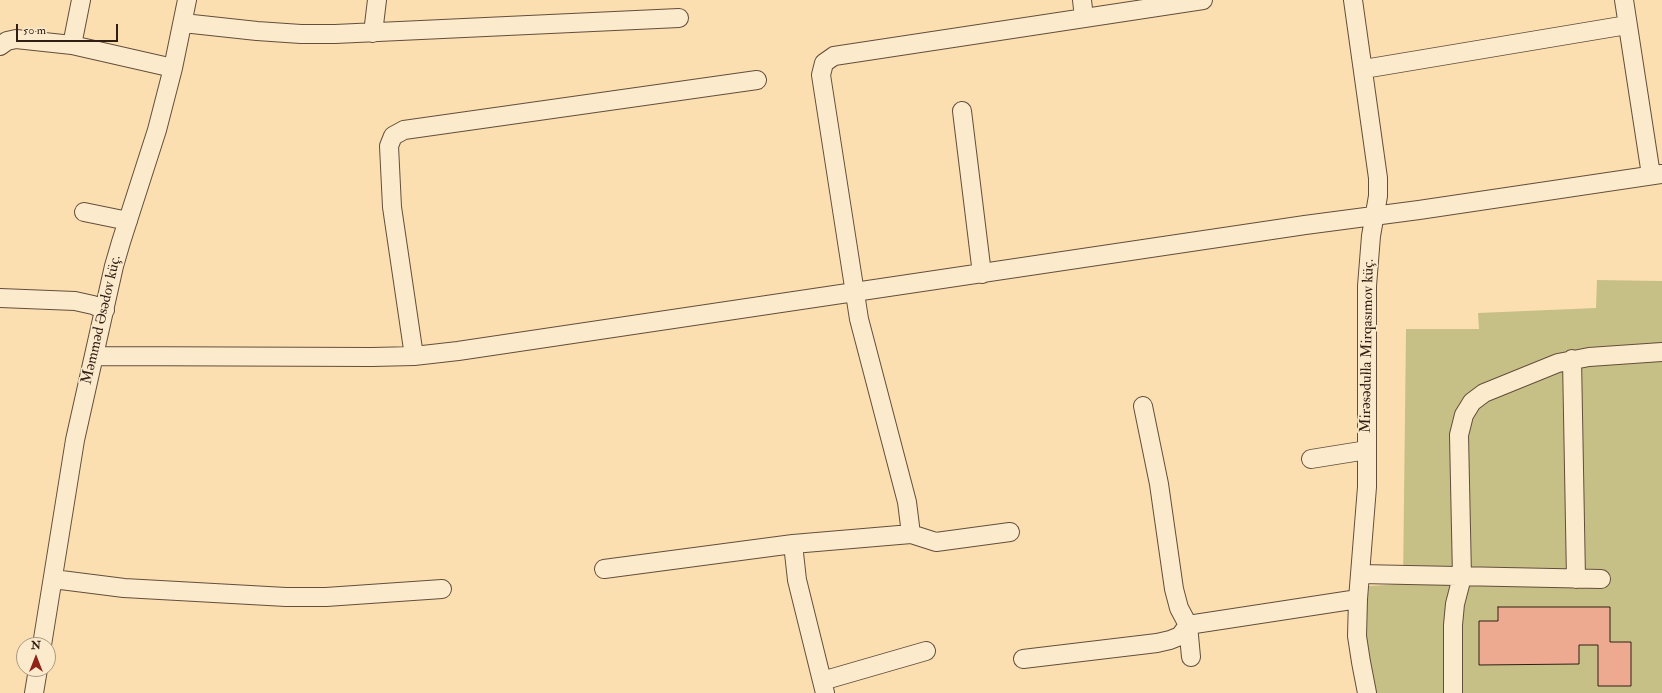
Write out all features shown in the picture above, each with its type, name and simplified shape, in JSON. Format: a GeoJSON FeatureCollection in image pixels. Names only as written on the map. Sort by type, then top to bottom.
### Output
{"type":"FeatureCollection","features":[{"type":"Feature","properties":{"kind":"street"},"geometry":{"type":"LineString","coordinates":[[72,45],[81,0]]}},
{"type":"Feature","properties":{"kind":"street","name":"Məmməd Əsədov küç."},"geometry":{"type":"LineString","coordinates":[[43,637],[75,440],[114,266],[157,130],[173,68],[187,0]]}},
{"type":"Feature","properties":{"kind":"street"},"geometry":{"type":"LineString","coordinates":[[373,33],[377,0]]}},
{"type":"Feature","properties":{"kind":"street"},"geometry":{"type":"LineString","coordinates":[[1082,0],[1084,18]]}},
{"type":"Feature","properties":{"kind":"street"},"geometry":{"type":"LineString","coordinates":[[911,534],[907,502],[859,319],[821,75],[824,63],[834,56],[1203,0]]}},
{"type":"Feature","properties":{"kind":"street","name":"Mirəsədulla Mirqasımov küç."},"geometry":{"type":"LineString","coordinates":[[1353,0],[1364,69],[1378,178],[1378,196],[1374,216],[1367,286],[1367,487],[1358,599],[1357,636],[1367,693]]}},
{"type":"Feature","properties":{"kind":"street"},"geometry":{"type":"LineString","coordinates":[[94,356],[372,357],[414,356],[458,351],[1306,225],[1657,175],[1626,25],[1624,0]]}},
{"type":"Feature","properties":{"kind":"street"},"geometry":{"type":"LineString","coordinates":[[183,23],[301,34],[373,33],[679,18]]}},
{"type":"Feature","properties":{"kind":"street"},"geometry":{"type":"LineString","coordinates":[[1364,69],[1626,25]]}},
{"type":"Feature","properties":{"kind":"street"},"geometry":{"type":"LineString","coordinates":[[0,46],[7,41],[16,40],[72,45],[173,68]]}},
{"type":"Feature","properties":{"kind":"street"},"geometry":{"type":"LineString","coordinates":[[414,356],[392,207],[389,146],[393,136],[404,130],[757,80]]}},
{"type":"Feature","properties":{"kind":"street"},"geometry":{"type":"LineString","coordinates":[[962,111],[982,274]]}},
{"type":"Feature","properties":{"kind":"street"},"geometry":{"type":"LineString","coordinates":[[84,212],[128,221]]}},
{"type":"Feature","properties":{"kind":"street"},"geometry":{"type":"LineString","coordinates":[[0,298],[75,301],[93,305],[105,310]]}},
{"type":"Feature","properties":{"kind":"street"},"geometry":{"type":"LineString","coordinates":[[1453,693],[1453,625],[1455,604],[1462,577],[1459,435],[1464,415],[1472,402],[1484,393],[1558,363],[1572,359],[1662,352]]}},
{"type":"Feature","properties":{"kind":"street"},"geometry":{"type":"LineString","coordinates":[[1572,359],[1576,579]]}},
{"type":"Feature","properties":{"kind":"street"},"geometry":{"type":"LineString","coordinates":[[1143,406],[1159,484],[1174,589],[1180,608],[1188,625],[1191,657]]}},
{"type":"Feature","properties":{"kind":"street"},"geometry":{"type":"LineString","coordinates":[[1311,459],[1367,450]]}},
{"type":"Feature","properties":{"kind":"street"},"geometry":{"type":"LineString","coordinates":[[604,569],[793,544],[911,534],[936,542],[1010,532]]}},
{"type":"Feature","properties":{"kind":"street"},"geometry":{"type":"LineString","coordinates":[[793,544],[798,580],[823,687],[926,651]]}},
{"type":"Feature","properties":{"kind":"street"},"geometry":{"type":"LineString","coordinates":[[1360,574],[1601,579]]}},
{"type":"Feature","properties":{"kind":"street"},"geometry":{"type":"LineString","coordinates":[[53,579],[124,588],[286,597],[326,597],[442,589]]}},
{"type":"Feature","properties":{"kind":"street"},"geometry":{"type":"LineString","coordinates":[[1023,659],[1163,642],[1180,636],[1188,625],[1358,599]]}},
{"type":"Feature","properties":{"kind":"street"},"geometry":{"type":"LineString","coordinates":[[34,693],[37,677]]}},
{"type":"Feature","properties":{"kind":"shaded area"},"geometry":{"type":"Polygon","coordinates":[[[1597,280],[1662,281],[1662,693],[1373,693],[1363,638],[1369,586],[1403,584],[1406,329],[1479,329],[1478,313],[1596,308],[1597,280]]]}},
{"type":"Feature","properties":{"kind":"building"},"geometry":{"type":"Polygon","coordinates":[[[1498,607],[1610,607],[1610,642],[1631,642],[1631,686],[1598,686],[1598,645],[1579,645],[1579,664],[1479,665],[1479,621],[1498,621],[1498,607]]]}}]}
